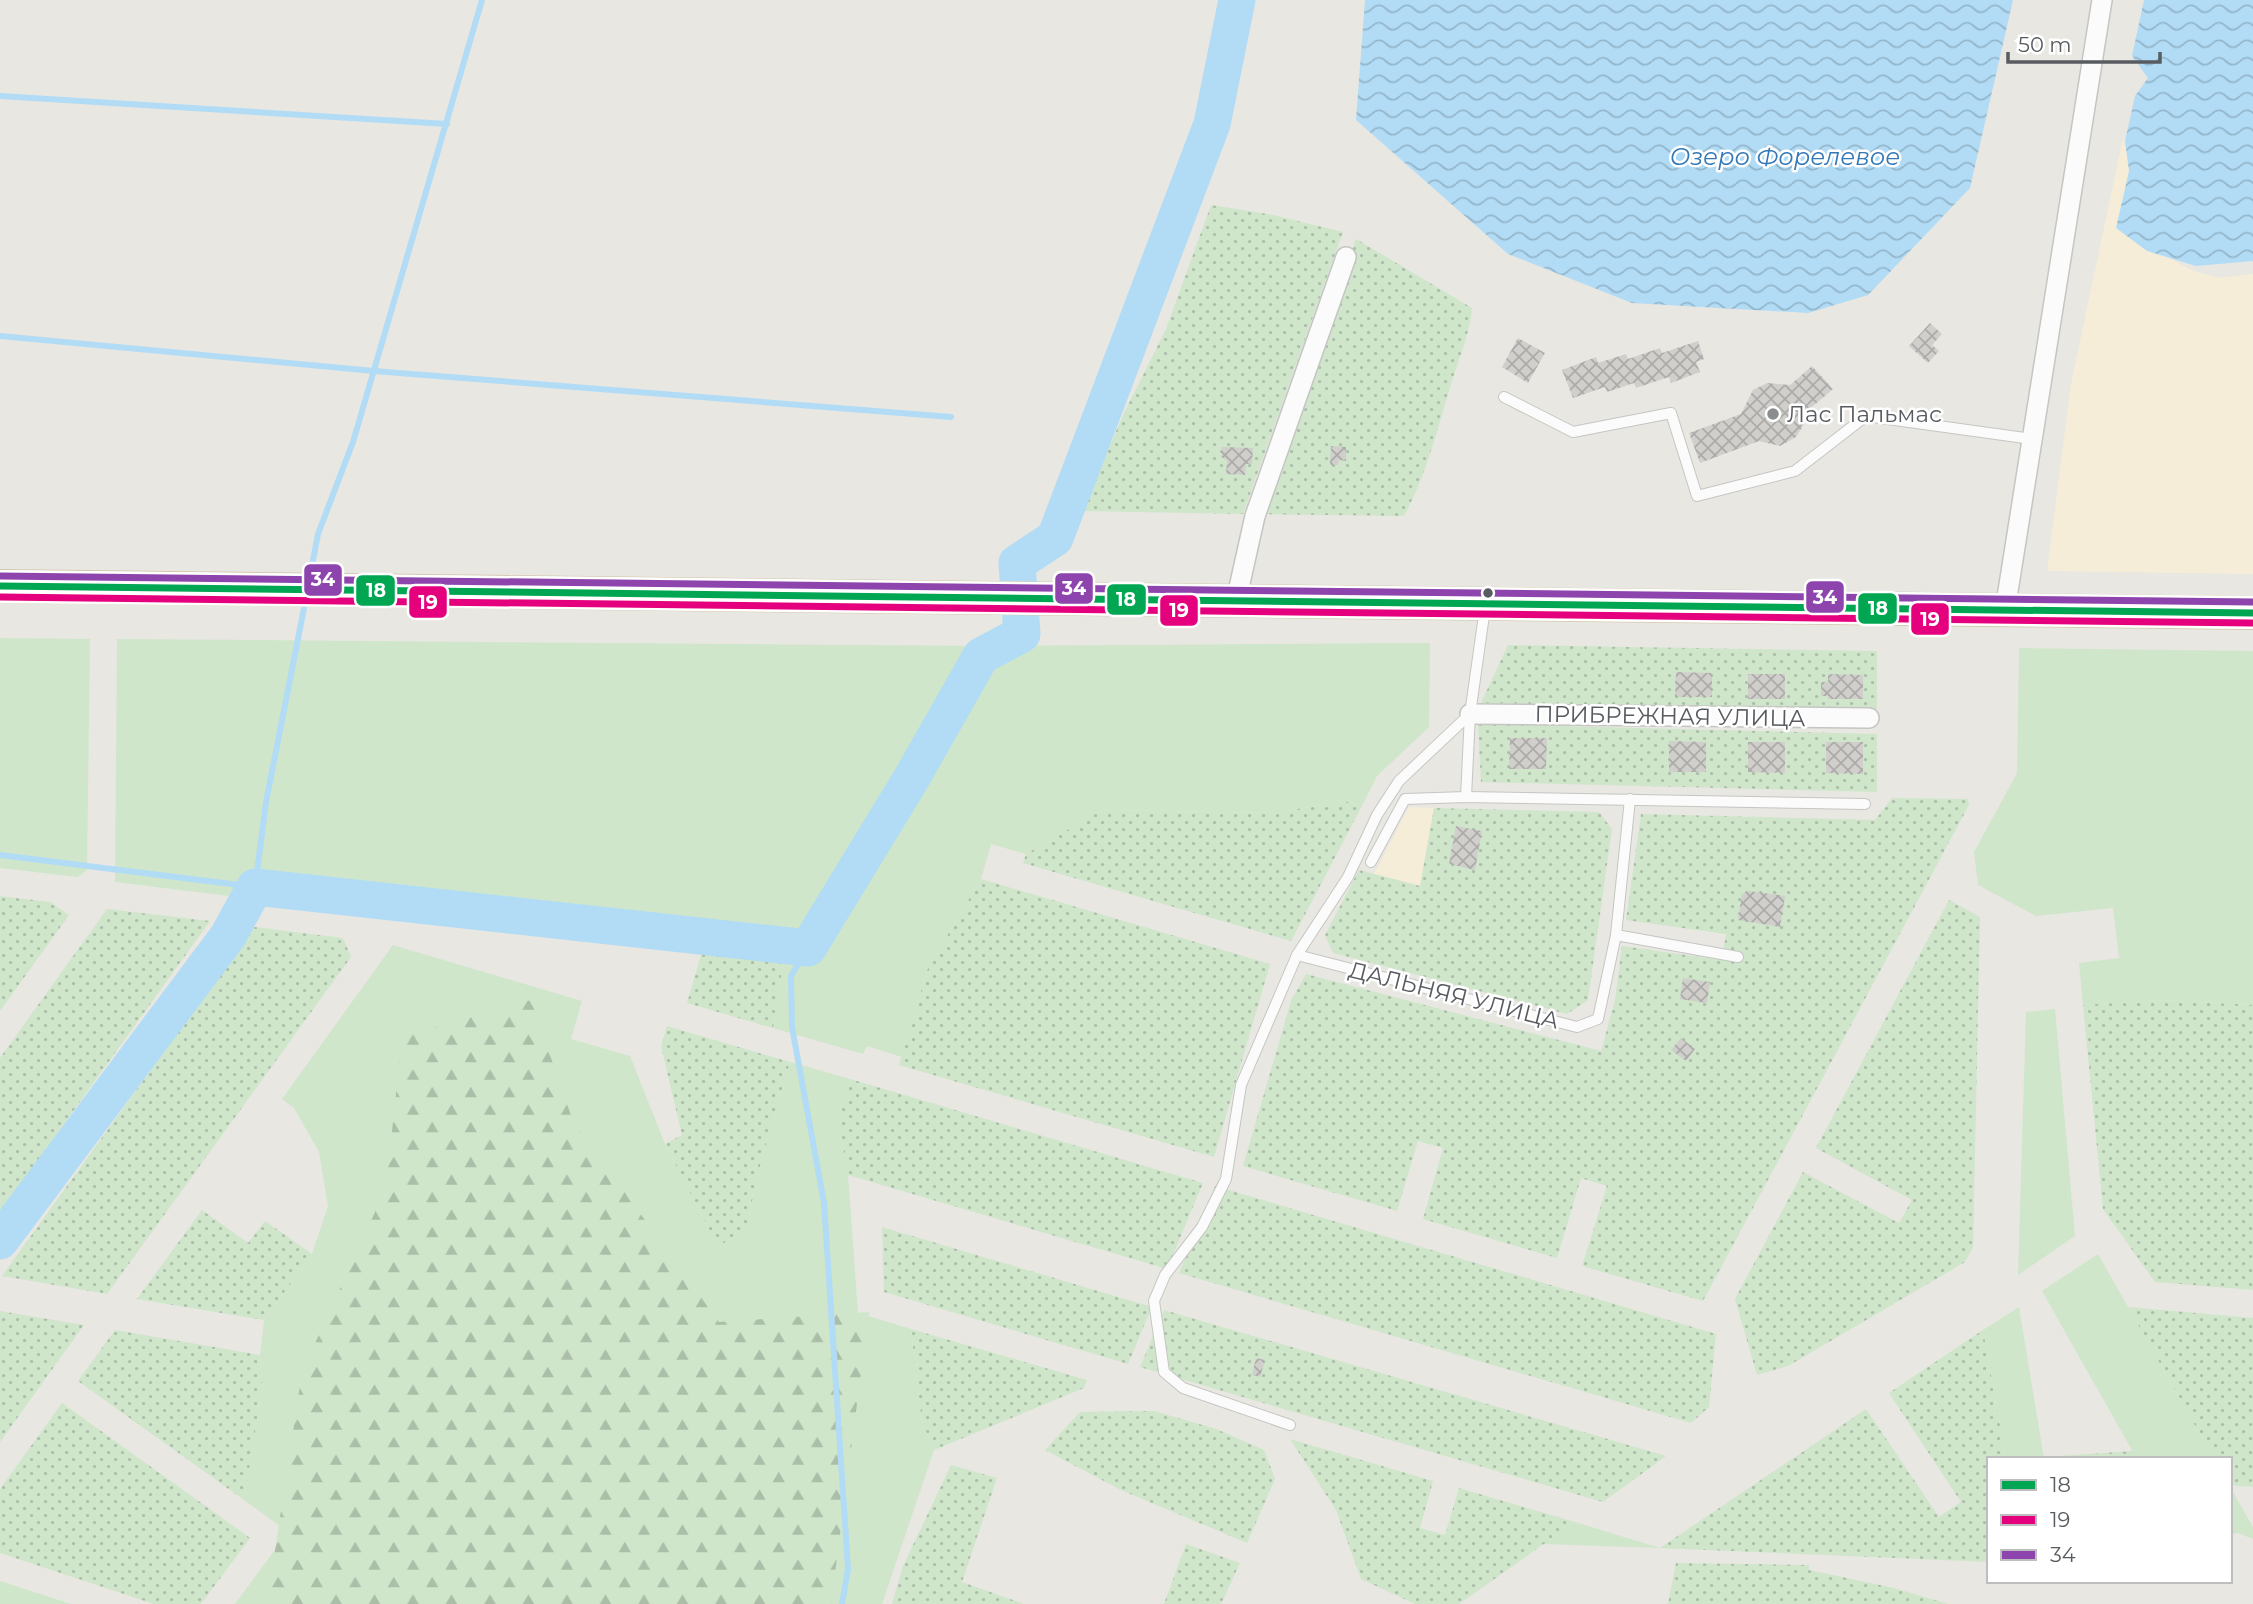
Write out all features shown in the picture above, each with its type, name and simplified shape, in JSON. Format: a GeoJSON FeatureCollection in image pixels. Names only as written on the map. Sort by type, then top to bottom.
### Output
{"type":"FeatureCollection","features":[{"type":"Feature","properties":{"kind":"main road"},"geometry":{"type":"LineString","coordinates":[[0,586],[2253,613]]}},
{"type":"Feature","properties":{"kind":"street"},"geometry":{"type":"LineString","coordinates":[[2005,610],[2102,0]]}},
{"type":"Feature","properties":{"kind":"street"},"geometry":{"type":"LineString","coordinates":[[1236,601],[1255,516],[1346,257]]}},
{"type":"Feature","properties":{"kind":"street","name":"ПРИБРЕЖНАЯ УЛИЦА"},"geometry":{"type":"LineString","coordinates":[[1470,714],[1869,718]]}},
{"type":"Feature","properties":{"kind":"lane"},"geometry":{"type":"LineString","coordinates":[[1504,397],[1573,432],[1671,413],[1697,496],[1795,471],[1866,416],[2032,439]]}},
{"type":"Feature","properties":{"kind":"lane"},"geometry":{"type":"LineString","coordinates":[[1466,797],[1470,714],[1485,604]]}},
{"type":"Feature","properties":{"kind":"lane"},"geometry":{"type":"LineString","coordinates":[[1290,1425],[1183,1388],[1164,1372],[1154,1301],[1165,1275],[1202,1227],[1226,1179],[1241,1085],[1297,955],[1348,877],[1377,815],[1399,781],[1470,714]]}},
{"type":"Feature","properties":{"kind":"lane"},"geometry":{"type":"LineString","coordinates":[[1371,863],[1405,799],[1466,797],[1865,804]]}},
{"type":"Feature","properties":{"kind":"lane","name":"ДАЛЬНЯЯ УЛИЦА"},"geometry":{"type":"LineString","coordinates":[[1297,955],[1577,1027],[1598,1019],[1616,935],[1630,799]]}},
{"type":"Feature","properties":{"kind":"lane"},"geometry":{"type":"LineString","coordinates":[[1616,935],[1738,957]]}},
{"type":"Feature","properties":{"kind":"shaded area"},"geometry":{"type":"Polygon","coordinates":[[[2123,138],[2132,174],[2140,241],[2191,270],[2218,278],[2253,274],[2253,574],[2047,571],[2071,384],[2123,138]]]}},
{"type":"Feature","properties":{"kind":"shaded area"},"geometry":{"type":"Polygon","coordinates":[[[1409,807],[1434,808],[1420,886],[1374,874],[1409,807]]]}},
{"type":"Feature","properties":{"kind":"green space"},"geometry":{"type":"Polygon","coordinates":[[[1211,205],[1273,215],[1343,232],[1243,514],[1082,511],[1123,415],[1166,329],[1211,205]]]}},
{"type":"Feature","properties":{"kind":"green space"},"geometry":{"type":"Polygon","coordinates":[[[1356,239],[1472,308],[1465,340],[1427,463],[1404,516],[1259,514],[1356,239]]]}},
{"type":"Feature","properties":{"kind":"green space"},"geometry":{"type":"Polygon","coordinates":[[[0,638],[90,639],[87,870],[78,877],[0,868],[0,638]]]}},
{"type":"Feature","properties":{"kind":"green space"},"geometry":{"type":"Polygon","coordinates":[[[117,639],[988,646],[1430,643],[1429,727],[1377,776],[1362,806],[1344,801],[1275,813],[1102,810],[1026,854],[991,844],[981,879],[928,968],[902,1057],[867,1046],[863,1054],[773,1028],[784,957],[386,915],[115,882],[117,639]]]}},
{"type":"Feature","properties":{"kind":"green space"},"geometry":{"type":"Polygon","coordinates":[[[1508,645],[1877,651],[1877,709],[1481,703],[1508,645]]]}},
{"type":"Feature","properties":{"kind":"green space"},"geometry":{"type":"Polygon","coordinates":[[[2019,648],[2253,651],[2253,1005],[2162,1000],[2083,1005],[2079,963],[2119,958],[2113,908],[2036,916],[1978,885],[1974,852],[2017,773],[2019,648]]]}},
{"type":"Feature","properties":{"kind":"green space"},"geometry":{"type":"Polygon","coordinates":[[[1478,724],[1877,734],[1877,792],[1481,782],[1478,724]]]}},
{"type":"Feature","properties":{"kind":"green space"},"geometry":{"type":"Polygon","coordinates":[[[1892,798],[1968,799],[1969,805],[1703,1301],[1582,1266],[1607,1186],[1581,1178],[1557,1258],[1423,1219],[1443,1148],[1418,1141],[1397,1211],[1243,1166],[1291,1001],[1306,974],[1601,1051],[1615,1000],[1622,946],[1722,960],[1726,934],[1626,920],[1641,814],[1875,820],[1892,798]]]}},
{"type":"Feature","properties":{"kind":"green space"},"geometry":{"type":"Polygon","coordinates":[[[1344,801],[1362,806],[1291,941],[1023,863],[1026,854],[1102,810],[1275,813],[1344,801]]]}},
{"type":"Feature","properties":{"kind":"green space"},"geometry":{"type":"Polygon","coordinates":[[[1434,808],[1599,812],[1612,829],[1588,1000],[1567,1014],[1333,953],[1325,935],[1359,870],[1420,886],[1434,808]]]}},
{"type":"Feature","properties":{"kind":"green space"},"geometry":{"type":"Polygon","coordinates":[[[981,879],[1270,964],[1214,1157],[899,1065],[928,968],[981,879]]]}},
{"type":"Feature","properties":{"kind":"green space"},"geometry":{"type":"Polygon","coordinates":[[[0,896],[50,902],[69,915],[0,1011],[0,896]]]}},
{"type":"Feature","properties":{"kind":"green space"},"geometry":{"type":"Polygon","coordinates":[[[1949,900],[1980,917],[1973,1247],[1965,1262],[1788,1366],[1757,1375],[1735,1299],[1803,1172],[1899,1223],[1912,1200],[1816,1148],[1949,900]]]}},
{"type":"Feature","properties":{"kind":"green space"},"geometry":{"type":"Polygon","coordinates":[[[107,909],[210,921],[0,1213],[0,1058],[107,909]]]}},
{"type":"Feature","properties":{"kind":"green space"},"geometry":{"type":"Polygon","coordinates":[[[254,927],[343,938],[351,957],[107,1294],[2,1276],[254,927]]]}},
{"type":"Feature","properties":{"kind":"green space"},"geometry":{"type":"Polygon","coordinates":[[[393,945],[582,1001],[571,1039],[630,1056],[665,1144],[718,1247],[746,1228],[762,1158],[790,1062],[850,1079],[838,1119],[848,1175],[858,1313],[911,1329],[922,1422],[934,1450],[882,1604],[235,1604],[288,1532],[244,1500],[262,1390],[260,1355],[264,1320],[312,1254],[328,1206],[319,1152],[294,1108],[282,1099],[393,945]]]}},
{"type":"Feature","properties":{"kind":"green space"},"geometry":{"type":"Polygon","coordinates":[[[703,948],[784,957],[773,1028],[687,1003],[703,948]]]}},
{"type":"Feature","properties":{"kind":"green space"},"geometry":{"type":"Polygon","coordinates":[[[531,1000],[573,1121],[719,1322],[869,1312],[831,1604],[267,1604],[302,1372],[386,1188],[402,1037],[531,1000]]]}},
{"type":"Feature","properties":{"kind":"green space"},"geometry":{"type":"Polygon","coordinates":[[[2162,1000],[2253,1005],[2253,1290],[2155,1282],[2103,1209],[2083,1005],[2162,1000]]]}},
{"type":"Feature","properties":{"kind":"green space"},"geometry":{"type":"Polygon","coordinates":[[[2055,1009],[2075,1236],[2018,1275],[2026,1012],[2055,1009]]]}},
{"type":"Feature","properties":{"kind":"green space"},"geometry":{"type":"Polygon","coordinates":[[[667,1026],[790,1062],[762,1158],[746,1228],[718,1247],[665,1144],[682,1135],[661,1046],[667,1026]]]}},
{"type":"Feature","properties":{"kind":"green space"},"geometry":{"type":"Polygon","coordinates":[[[850,1079],[1203,1183],[1167,1269],[848,1175],[838,1119],[850,1079]]]}},
{"type":"Feature","properties":{"kind":"green space"},"geometry":{"type":"Polygon","coordinates":[[[1215,1186],[1716,1334],[1709,1407],[1691,1423],[1179,1273],[1215,1186]]]}},
{"type":"Feature","properties":{"kind":"green space"},"geometry":{"type":"Polygon","coordinates":[[[202,1210],[248,1243],[265,1221],[312,1254],[264,1320],[137,1299],[202,1210]]]}},
{"type":"Feature","properties":{"kind":"green space"},"geometry":{"type":"Polygon","coordinates":[[[882,1227],[1152,1307],[1128,1364],[884,1292],[882,1227]]]}},
{"type":"Feature","properties":{"kind":"green space"},"geometry":{"type":"Polygon","coordinates":[[[2098,1254],[2213,1457],[2136,1457],[2042,1291],[2098,1254]]]}},
{"type":"Feature","properties":{"kind":"green space"},"geometry":{"type":"Polygon","coordinates":[[[2019,1307],[2044,1457],[2006,1457],[1983,1330],[2019,1307]]]}},
{"type":"Feature","properties":{"kind":"green space"},"geometry":{"type":"Polygon","coordinates":[[[2128,1307],[2253,1318],[2253,1487],[2232,1485],[2232,1457],[2213,1457],[2128,1307]]]}},
{"type":"Feature","properties":{"kind":"green space"},"geometry":{"type":"Polygon","coordinates":[[[1164,1310],[1666,1456],[1603,1502],[1140,1367],[1164,1310]]]}},
{"type":"Feature","properties":{"kind":"green space"},"geometry":{"type":"Polygon","coordinates":[[[0,1311],[84,1325],[0,1442],[0,1311]]]}},
{"type":"Feature","properties":{"kind":"green space"},"geometry":{"type":"Polygon","coordinates":[[[911,1329],[1087,1380],[1084,1388],[934,1450],[922,1422],[911,1329]]]}},
{"type":"Feature","properties":{"kind":"green space"},"geometry":{"type":"Polygon","coordinates":[[[115,1330],[260,1355],[262,1390],[244,1500],[78,1381],[115,1330]]]}},
{"type":"Feature","properties":{"kind":"green space"},"geometry":{"type":"Polygon","coordinates":[[[1983,1330],[2006,1457],[1987,1457],[1987,1562],[1660,1548],[1866,1409],[1939,1517],[1961,1502],[1889,1393],[1983,1330]]]}},
{"type":"Feature","properties":{"kind":"green space"},"geometry":{"type":"Polygon","coordinates":[[[62,1403],[250,1538],[201,1604],[154,1604],[0,1553],[0,1489],[62,1403]]]}},
{"type":"Feature","properties":{"kind":"green space"},"geometry":{"type":"Polygon","coordinates":[[[1154,1411],[1216,1429],[1264,1450],[1275,1479],[1247,1543],[1121,1490],[1045,1450],[1080,1412],[1154,1411]]]}},
{"type":"Feature","properties":{"kind":"green space"},"geometry":{"type":"Polygon","coordinates":[[[1290,1439],[1433,1481],[1420,1528],[1445,1535],[1459,1488],[1575,1522],[1459,1604],[1415,1604],[1361,1579],[1336,1510],[1290,1439]]]}},
{"type":"Feature","properties":{"kind":"green space"},"geometry":{"type":"Polygon","coordinates":[[[2133,1451],[2136,1457],[2044,1457],[2133,1451]]]}},
{"type":"Feature","properties":{"kind":"green space"},"geometry":{"type":"Polygon","coordinates":[[[951,1465],[997,1478],[962,1582],[1024,1604],[892,1604],[903,1566],[951,1465]]]}},
{"type":"Feature","properties":{"kind":"green space"},"geometry":{"type":"Polygon","coordinates":[[[2232,1490],[2253,1527],[2253,1539],[2238,1533],[2232,1534],[2232,1490]]]}},
{"type":"Feature","properties":{"kind":"green space"},"geometry":{"type":"Polygon","coordinates":[[[1575,1522],[1660,1548],[1543,1544],[1575,1522]]]}},
{"type":"Feature","properties":{"kind":"green space"},"geometry":{"type":"Polygon","coordinates":[[[1186,1544],[1240,1563],[1221,1604],[1164,1604],[1186,1544]]]}},
{"type":"Feature","properties":{"kind":"green space"},"geometry":{"type":"Polygon","coordinates":[[[1676,1563],[1809,1565],[1809,1570],[1894,1588],[1948,1604],[1668,1604],[1676,1563]]]}},
{"type":"Feature","properties":{"kind":"green space"},"geometry":{"type":"Polygon","coordinates":[[[0,1581],[71,1604],[0,1604],[0,1581]]]}},
{"type":"Feature","properties":{"kind":"water","name":"Озеро Форелевое"},"geometry":{"type":"Polygon","coordinates":[[[1365,0],[2013,0],[1970,188],[1868,295],[1808,313],[1632,303],[1508,254],[1356,120],[1365,0]]]}},
{"type":"Feature","properties":{"kind":"water"},"geometry":{"type":"Polygon","coordinates":[[[2144,0],[2253,0],[2253,261],[2196,266],[2147,251],[2116,228],[2129,171],[2125,141],[2135,96],[2148,78],[2132,56],[2144,0]]]}},
{"type":"Feature","properties":{"kind":"building"},"geometry":{"type":"Polygon","coordinates":[[[1930,323],[1942,334],[1932,345],[1939,351],[1928,363],[1909,346],[1930,323]]]}},
{"type":"Feature","properties":{"kind":"building"},"geometry":{"type":"Polygon","coordinates":[[[1518,338],[1545,353],[1528,383],[1502,367],[1518,338]]]}},
{"type":"Feature","properties":{"kind":"building"},"geometry":{"type":"Polygon","coordinates":[[[1698,341],[1704,359],[1696,362],[1700,372],[1671,383],[1669,377],[1636,388],[1634,383],[1607,392],[1605,387],[1573,398],[1562,370],[1596,357],[1598,363],[1626,354],[1628,359],[1660,348],[1662,353],[1698,341]]]}},
{"type":"Feature","properties":{"kind":"building","name":"Лас Пальмас"},"geometry":{"type":"Polygon","coordinates":[[[1812,366],[1833,389],[1805,413],[1804,424],[1796,437],[1780,446],[1759,441],[1700,463],[1689,433],[1741,414],[1753,390],[1767,383],[1790,385],[1812,366]]]}},
{"type":"Feature","properties":{"kind":"building"},"geometry":{"type":"Polygon","coordinates":[[[1331,446],[1346,447],[1346,461],[1339,460],[1338,465],[1330,465],[1331,446]]]}},
{"type":"Feature","properties":{"kind":"building"},"geometry":{"type":"Polygon","coordinates":[[[1222,447],[1253,448],[1252,464],[1246,464],[1245,475],[1226,474],[1227,460],[1221,457],[1222,447]]]}},
{"type":"Feature","properties":{"kind":"building"},"geometry":{"type":"Polygon","coordinates":[[[1676,672],[1712,673],[1712,697],[1675,697],[1676,672]]]}},
{"type":"Feature","properties":{"kind":"building"},"geometry":{"type":"Polygon","coordinates":[[[1748,674],[1785,674],[1785,699],[1748,699],[1748,674]]]}},
{"type":"Feature","properties":{"kind":"building"},"geometry":{"type":"Polygon","coordinates":[[[1828,674],[1863,675],[1863,699],[1828,699],[1828,696],[1821,696],[1821,682],[1828,682],[1828,674]]]}},
{"type":"Feature","properties":{"kind":"building"},"geometry":{"type":"Polygon","coordinates":[[[1510,738],[1547,738],[1546,769],[1509,769],[1510,738]]]}},
{"type":"Feature","properties":{"kind":"building"},"geometry":{"type":"Polygon","coordinates":[[[1669,741],[1706,742],[1706,772],[1669,772],[1669,741]]]}},
{"type":"Feature","properties":{"kind":"building"},"geometry":{"type":"Polygon","coordinates":[[[1748,742],[1785,742],[1785,773],[1748,772],[1748,742]]]}},
{"type":"Feature","properties":{"kind":"building"},"geometry":{"type":"Polygon","coordinates":[[[1826,742],[1863,742],[1863,774],[1826,773],[1826,742]]]}},
{"type":"Feature","properties":{"kind":"building"},"geometry":{"type":"Polygon","coordinates":[[[1456,826],[1482,831],[1475,870],[1449,864],[1456,826]]]}},
{"type":"Feature","properties":{"kind":"building"},"geometry":{"type":"Polygon","coordinates":[[[1749,891],[1785,896],[1780,927],[1738,920],[1742,894],[1749,891]]]}},
{"type":"Feature","properties":{"kind":"building"},"geometry":{"type":"Polygon","coordinates":[[[1683,978],[1710,982],[1707,1003],[1680,999],[1683,978]]]}},
{"type":"Feature","properties":{"kind":"building"},"geometry":{"type":"Polygon","coordinates":[[[1681,1038],[1695,1049],[1686,1061],[1671,1050],[1681,1038]]]}},
{"type":"Feature","properties":{"kind":"building"},"geometry":{"type":"Polygon","coordinates":[[[1256,1358],[1265,1360],[1260,1377],[1252,1375],[1256,1358]]]}},
{"type":"Feature","properties":{"kind":"waterway"},"geometry":{"type":"LineString","coordinates":[[311,571],[318,534],[353,442],[482,0]]}},
{"type":"Feature","properties":{"kind":"waterway"},"geometry":{"type":"LineString","coordinates":[[0,1241],[228,936],[255,887],[808,948],[911,779],[981,656],[1022,634],[1017,563],[1055,538],[1212,124],[1237,0]]}},
{"type":"Feature","properties":{"kind":"waterway"},"geometry":{"type":"LineString","coordinates":[[0,96],[447,124]]}},
{"type":"Feature","properties":{"kind":"waterway"},"geometry":{"type":"LineString","coordinates":[[0,336],[374,371],[951,417]]}},
{"type":"Feature","properties":{"kind":"waterway"},"geometry":{"type":"LineString","coordinates":[[0,855],[255,887],[266,802],[304,608]]}},
{"type":"Feature","properties":{"kind":"waterway"},"geometry":{"type":"LineString","coordinates":[[808,948],[791,976],[792,1027],[824,1203],[848,1569],[842,1604]]}},
{"type":"Feature","properties":{"kind":"transit line","name":"34"},"geometry":{"type":"LineString","coordinates":[[0,576],[2253,602]]}},
{"type":"Feature","properties":{"kind":"transit line","name":"18"},"geometry":{"type":"LineString","coordinates":[[0,586],[2253,613]]}},
{"type":"Feature","properties":{"kind":"transit line","name":"19"},"geometry":{"type":"LineString","coordinates":[[0,597],[2253,623]]}},
{"type":"Feature","properties":{"kind":"place","name":"Лас Пальмас"},"geometry":{"type":"Point","coordinates":[1773,414]}}]}
